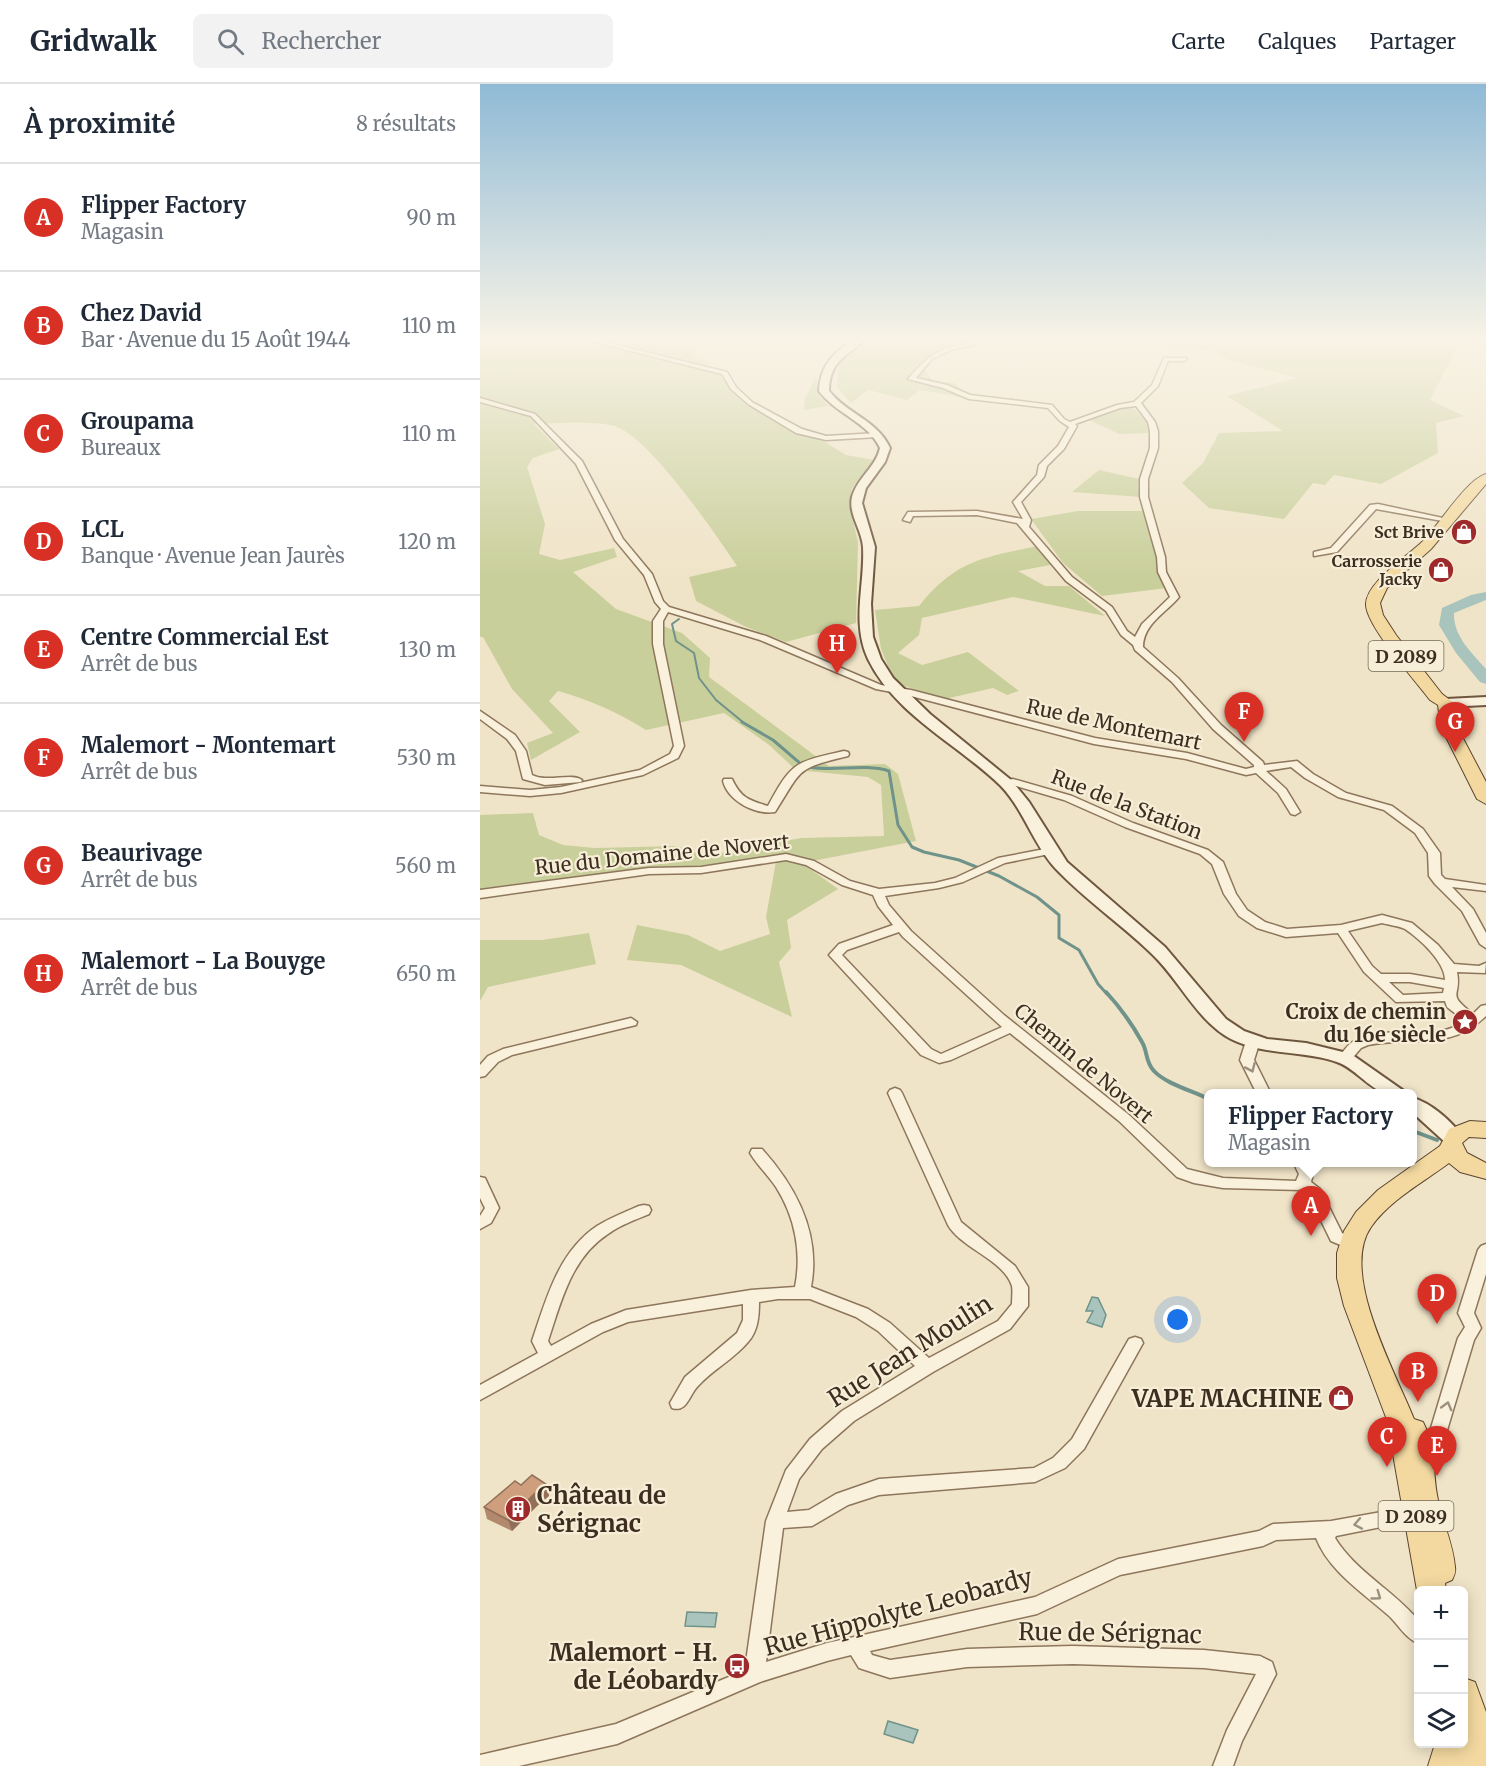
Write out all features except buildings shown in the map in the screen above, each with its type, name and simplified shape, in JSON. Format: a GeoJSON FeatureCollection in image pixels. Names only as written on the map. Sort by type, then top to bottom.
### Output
{"type":"FeatureCollection","features":[{"type":"Feature","properties":{"kind":"main road"},"geometry":{"type":"LineString","coordinates":[[854,418],[878,435],[883,441],[885,454],[862,488],[857,503],[869,545],[864,605],[868,640],[894,690],[979,758],[1006,783],[1025,804],[1050,851],[1079,883],[1159,951],[1220,1023],[1238,1035],[1253,1041],[1345,1058],[1392,1089]]}},
{"type":"Feature","properties":{"kind":"main road","name":"D 2089"},"geometry":{"type":"LineString","coordinates":[[1446,703],[1436,697],[1387,635],[1376,618],[1372,605],[1376,592],[1384,582],[1427,545],[1471,491],[1486,478]]}},
{"type":"Feature","properties":{"kind":"main road"},"geometry":{"type":"LineString","coordinates":[[1486,701],[1446,703],[1449,727],[1486,799]]}},
{"type":"Feature","properties":{"kind":"main road"},"geometry":{"type":"LineString","coordinates":[[1417,1107],[1465,1136]]}},
{"type":"Feature","properties":{"kind":"main road"},"geometry":{"type":"LineString","coordinates":[[1465,1136],[1460,1162],[1480,1171]]}},
{"type":"Feature","properties":{"kind":"main road"},"geometry":{"type":"LineString","coordinates":[[1424,1171],[1427,1165],[1465,1136]]}},
{"type":"Feature","properties":{"kind":"main road"},"geometry":{"type":"LineString","coordinates":[[1350,1244],[1356,1229],[1377,1207],[1424,1171],[1447,1166],[1480,1171]]}},
{"type":"Feature","properties":{"kind":"main road","name":"D 2089"},"geometry":{"type":"LineString","coordinates":[[1350,1244],[1348,1266],[1354,1296],[1416,1454],[1429,1525],[1437,1543],[1443,1586]]}},
{"type":"Feature","properties":{"kind":"main road","name":"D 2089"},"geometry":{"type":"LineString","coordinates":[[1416,1454],[1415,1514],[1430,1586]]}},
{"type":"Feature","properties":{"kind":"main road"},"geometry":{"type":"LineString","coordinates":[[1464,1694],[1475,1727],[1486,1748]]}},
{"type":"Feature","properties":{"kind":"main road"},"geometry":{"type":"LineString","coordinates":[[1444,1766],[1449,1748]]}},
{"type":"Feature","properties":{"kind":"main road"},"geometry":{"type":"LineString","coordinates":[[1465,1766],[1472,1766]]}},
{"type":"Feature","properties":{"kind":"street"},"geometry":{"type":"LineString","coordinates":[[480,789],[530,793],[643,772],[674,756],[680,746],[658,644],[658,621],[666,609],[659,602],[648,574],[619,540],[579,463],[536,418]]}},
{"type":"Feature","properties":{"kind":"street"},"geometry":{"type":"LineString","coordinates":[[780,418],[812,435],[826,438],[878,435]]}},
{"type":"Feature","properties":{"kind":"street"},"geometry":{"type":"LineString","coordinates":[[1026,526],[1027,520],[1017,502],[1041,475],[1043,465],[1061,447],[1071,432],[1073,426],[1061,418]]}},
{"type":"Feature","properties":{"kind":"street"},"geometry":{"type":"LineString","coordinates":[[1070,424],[1085,418]]}},
{"type":"Feature","properties":{"kind":"street"},"geometry":{"type":"LineString","coordinates":[[1137,643],[1149,621],[1166,608],[1175,597],[1162,572],[1161,556],[1144,497],[1144,479],[1154,448],[1154,431],[1148,418]]}},
{"type":"Feature","properties":{"kind":"street"},"geometry":{"type":"LineString","coordinates":[[1317,554],[1334,550],[1373,507],[1378,506],[1448,520]]}},
{"type":"Feature","properties":{"kind":"street"},"geometry":{"type":"LineString","coordinates":[[907,520],[911,514],[976,513],[1020,521],[1069,579],[1109,609],[1124,633],[1137,643],[1142,654],[1175,680],[1217,727],[1259,764],[1259,770],[1282,791],[1295,812]]}},
{"type":"Feature","properties":{"kind":"street","name":"Rue de Montemart"},"geometry":{"type":"LineString","coordinates":[[666,609],[763,638],[879,687],[1094,741],[1186,756],[1246,772],[1293,763],[1308,776],[1342,795],[1388,808],[1419,831],[1434,853],[1435,876],[1439,882]]}},
{"type":"Feature","properties":{"kind":"street"},"geometry":{"type":"LineString","coordinates":[[480,714],[511,737],[520,751],[527,777],[534,782],[608,779]]}},
{"type":"Feature","properties":{"kind":"street"},"geometry":{"type":"LineString","coordinates":[[728,781],[729,791],[734,797],[771,810],[791,773],[800,764],[844,754]]}},
{"type":"Feature","properties":{"kind":"street","name":"Rue de la Station"},"geometry":{"type":"LineString","coordinates":[[1006,783],[1013,782],[1068,798],[1129,825],[1204,852],[1217,862],[1230,894],[1243,913],[1262,925],[1286,933],[1341,929],[1387,919],[1408,926],[1434,948],[1450,968]]}},
{"type":"Feature","properties":{"kind":"street","name":"Rue du Domaine de Novert"},"geometry":{"type":"LineString","coordinates":[[480,894],[649,871],[700,870],[786,858],[810,863],[846,883],[878,893],[935,886],[979,869],[1050,851]]}},
{"type":"Feature","properties":{"kind":"street"},"geometry":{"type":"LineString","coordinates":[[1439,882],[1486,888]]}},
{"type":"Feature","properties":{"kind":"street"},"geometry":{"type":"LineString","coordinates":[[1439,882],[1467,909],[1482,928],[1486,944]]}},
{"type":"Feature","properties":{"kind":"street","name":"Chemin de Novert"},"geometry":{"type":"LineString","coordinates":[[878,893],[900,927],[1011,1028],[1124,1118],[1182,1173],[1192,1178],[1233,1182],[1299,1186],[1303,1183]]}},
{"type":"Feature","properties":{"kind":"street"},"geometry":{"type":"LineString","coordinates":[[900,927],[843,947],[835,955],[926,1052],[939,1059],[1011,1028]]}},
{"type":"Feature","properties":{"kind":"street"},"geometry":{"type":"LineString","coordinates":[[1341,929],[1377,978],[1400,999],[1451,991]]}},
{"type":"Feature","properties":{"kind":"street"},"geometry":{"type":"LineString","coordinates":[[1473,1021],[1460,1012],[1451,991],[1450,968],[1481,970],[1486,967]]}},
{"type":"Feature","properties":{"kind":"street"},"geometry":{"type":"LineString","coordinates":[[1377,978],[1410,978],[1451,991]]}},
{"type":"Feature","properties":{"kind":"street"},"geometry":{"type":"LineString","coordinates":[[1345,1058],[1358,1043],[1372,1039],[1407,1039],[1454,1033],[1486,1009]]}},
{"type":"Feature","properties":{"kind":"street"},"geometry":{"type":"LineString","coordinates":[[480,1073],[493,1059],[508,1052],[631,1022]]}},
{"type":"Feature","properties":{"kind":"street"},"geometry":{"type":"LineString","coordinates":[[1253,1041],[1247,1060],[1262,1089]]}},
{"type":"Feature","properties":{"kind":"street","name":"Rue Jean Moulin"},"geometry":{"type":"LineString","coordinates":[[758,1674],[756,1662],[775,1521],[792,1475],[816,1444],[848,1416],[927,1367],[1004,1324],[1020,1306],[1020,1286],[1009,1269],[967,1238],[955,1224],[895,1094]]}},
{"type":"Feature","properties":{"kind":"street"},"geometry":{"type":"LineString","coordinates":[[757,1153],[770,1166],[796,1208],[804,1237],[807,1276],[802,1293]]}},
{"type":"Feature","properties":{"kind":"street"},"geometry":{"type":"LineString","coordinates":[[1303,1167],[1306,1173],[1303,1183],[1315,1193],[1336,1237],[1350,1244]]}},
{"type":"Feature","properties":{"kind":"street"},"geometry":{"type":"LineString","coordinates":[[480,1182],[492,1208],[480,1224]]}},
{"type":"Feature","properties":{"kind":"street"},"geometry":{"type":"LineString","coordinates":[[548,1356],[540,1341],[569,1262],[580,1247],[600,1231],[644,1210]]}},
{"type":"Feature","properties":{"kind":"street"},"geometry":{"type":"LineString","coordinates":[[1416,1454],[1433,1448],[1466,1338],[1479,1329],[1466,1314],[1486,1250]]}},
{"type":"Feature","properties":{"kind":"street"},"geometry":{"type":"LineString","coordinates":[[480,1394],[597,1328],[626,1316],[751,1296],[802,1293],[838,1302],[884,1327],[927,1367]]}},
{"type":"Feature","properties":{"kind":"street"},"geometry":{"type":"LineString","coordinates":[[678,1403],[691,1382],[743,1337],[751,1320],[751,1296]]}},
{"type":"Feature","properties":{"kind":"street"},"geometry":{"type":"LineString","coordinates":[[775,1521],[812,1518],[842,1499],[879,1487],[1035,1474],[1052,1468],[1069,1457],[1078,1444],[1135,1343]]}},
{"type":"Feature","properties":{"kind":"street","name":"Rue Hippolyte Leobardy"},"geometry":{"type":"LineString","coordinates":[[480,1765],[617,1734],[758,1674],[827,1652],[1037,1605],[1118,1567],[1263,1538],[1273,1532],[1331,1529],[1415,1514]]}},
{"type":"Feature","properties":{"kind":"street","name":"Rue Hippolyte Leobardy"},"geometry":{"type":"LineString","coordinates":[[1331,1529],[1325,1538],[1336,1556],[1353,1576],[1398,1611],[1414,1629]]}},
{"type":"Feature","properties":{"kind":"street","name":"Rue Hippolyte Leobardy"},"geometry":{"type":"LineString","coordinates":[[1263,1538],[1275,1541],[1309,1539],[1336,1556]]}},
{"type":"Feature","properties":{"kind":"street","name":"Rue de Sérignac"},"geometry":{"type":"LineString","coordinates":[[856,1646],[866,1662],[890,1669],[967,1658],[1073,1654],[1204,1659],[1260,1665],[1265,1668],[1266,1674],[1234,1737],[1223,1766]]}},
{"type":"Feature","properties":{"kind":"green space"},"geometry":{"type":"Polygon","coordinates":[[[480,418],[773,418],[797,433],[820,439],[846,455],[874,460],[852,489],[849,504],[858,542],[856,623],[786,642],[746,627],[696,601],[689,577],[737,566],[682,489],[647,450],[631,436],[609,425],[534,424],[559,449],[533,458],[527,467],[545,524],[539,554],[560,560],[614,548],[617,557],[573,572],[616,609],[682,633],[710,658],[709,677],[829,766],[885,764],[898,774],[916,841],[802,863],[838,889],[787,920],[791,948],[779,962],[792,1017],[681,965],[627,960],[637,925],[688,935],[720,951],[770,934],[766,917],[777,856],[701,867],[658,866],[480,889],[480,815],[533,813],[539,835],[563,845],[595,848],[677,846],[705,856],[801,838],[884,836],[881,785],[868,777],[796,770],[768,744],[724,713],[646,730],[604,708],[558,691],[549,701],[580,732],[531,760],[527,743],[553,733],[512,689],[483,637],[480,637],[480,418]]]}},
{"type":"Feature","properties":{"kind":"green space"},"geometry":{"type":"Polygon","coordinates":[[[1143,418],[1149,433],[1119,434],[1087,419],[1143,418]]]}},
{"type":"Feature","properties":{"kind":"green space"},"geometry":{"type":"Polygon","coordinates":[[[1263,418],[1454,418],[1436,423],[1438,453],[1381,484],[1334,475],[1325,485],[1313,483],[1284,519],[1209,508],[1182,483],[1203,463],[1219,433],[1283,431],[1263,418]]]}},
{"type":"Feature","properties":{"kind":"green space"},"geometry":{"type":"Polygon","coordinates":[[[1099,470],[1139,479],[1138,487],[1141,497],[1072,492],[1099,470]]]}},
{"type":"Feature","properties":{"kind":"green space"},"geometry":{"type":"Polygon","coordinates":[[[1078,511],[1145,511],[1159,571],[1167,588],[1102,596],[1063,563],[1031,519],[1078,511]]]}},
{"type":"Feature","properties":{"kind":"green space"},"geometry":{"type":"Polygon","coordinates":[[[1037,546],[1050,565],[1018,571],[1045,586],[1069,586],[1105,616],[1013,597],[922,618],[919,635],[898,653],[922,665],[968,652],[1019,691],[1007,695],[993,688],[945,699],[895,683],[881,649],[875,610],[919,606],[945,579],[958,570],[986,558],[1037,546]]]}},
{"type":"Feature","properties":{"kind":"green space"},"geometry":{"type":"Polygon","coordinates":[[[589,933],[596,964],[488,987],[480,1001],[480,940],[542,940],[589,933]]]}},
{"type":"Feature","properties":{"kind":"water"},"geometry":{"type":"Polygon","coordinates":[[[1092,1297],[1098,1298],[1106,1315],[1102,1327],[1087,1322],[1093,1311],[1086,1311],[1092,1297]]]}},
{"type":"Feature","properties":{"kind":"water"},"geometry":{"type":"Polygon","coordinates":[[[687,1612],[717,1613],[715,1627],[685,1626],[687,1612]]]}},
{"type":"Feature","properties":{"kind":"water"},"geometry":{"type":"Polygon","coordinates":[[[888,1721],[918,1730],[913,1743],[884,1734],[888,1721]]]}},
{"type":"Feature","properties":{"kind":"waterway"},"geometry":{"type":"LineString","coordinates":[[1486,596],[1447,611],[1446,625],[1461,650],[1486,679]]}},
{"type":"Feature","properties":{"kind":"waterway"},"geometry":{"type":"LineString","coordinates":[[679,619],[672,624],[676,641],[694,653],[699,678],[716,700],[744,723]]}},
{"type":"Feature","properties":{"kind":"waterway"},"geometry":{"type":"LineString","coordinates":[[742,722],[773,740],[802,765]]}},
{"type":"Feature","properties":{"kind":"waterway"},"geometry":{"type":"LineString","coordinates":[[809,767],[869,768],[889,771],[898,825],[912,847],[959,860],[999,876],[1037,897],[1059,915],[1059,938],[1079,950],[1098,984],[1107,994]]}},
{"type":"Feature","properties":{"kind":"waterway"},"geometry":{"type":"LineString","coordinates":[[1106,992],[1138,1035],[1154,1071],[1172,1083],[1204,1097]]}},
{"type":"Feature","properties":{"kind":"waterway"},"geometry":{"type":"LineString","coordinates":[[1417,1132],[1437,1140]]}},
{"type":"Feature","properties":{"kind":"place","name":"Sct Brive"},"geometry":{"type":"Point","coordinates":[1464,532]}},
{"type":"Feature","properties":{"kind":"place","name":"Carrosserie Jacky"},"geometry":{"type":"Point","coordinates":[1441,570]}},
{"type":"Feature","properties":{"kind":"place","name":"Malemort - La Bouyge"},"geometry":{"type":"Point","coordinates":[837,674]}},
{"type":"Feature","properties":{"kind":"place","name":"Malemort - Montemart"},"geometry":{"type":"Point","coordinates":[1244,742]}},
{"type":"Feature","properties":{"kind":"place","name":"Beaurivage"},"geometry":{"type":"Point","coordinates":[1455,752]}},
{"type":"Feature","properties":{"kind":"place","name":"Croix de chemin du 16e siècle"},"geometry":{"type":"Point","coordinates":[1465,1022]}},
{"type":"Feature","properties":{"kind":"place","name":"Flipper Factory"},"geometry":{"type":"Point","coordinates":[1311,1236]}},
{"type":"Feature","properties":{"kind":"place","name":"LCL"},"geometry":{"type":"Point","coordinates":[1437,1324]}},
{"type":"Feature","properties":{"kind":"place","name":"VAPE MACHINE"},"geometry":{"type":"Point","coordinates":[1341,1398]}},
{"type":"Feature","properties":{"kind":"place","name":"Chez David"},"geometry":{"type":"Point","coordinates":[1418,1402]}},
{"type":"Feature","properties":{"kind":"place","name":"Groupama"},"geometry":{"type":"Point","coordinates":[1387,1467]}},
{"type":"Feature","properties":{"kind":"place","name":"Centre Commercial Est"},"geometry":{"type":"Point","coordinates":[1437,1476]}},
{"type":"Feature","properties":{"kind":"place","name":"Château de Sérignac"},"geometry":{"type":"Point","coordinates":[518,1509]}},
{"type":"Feature","properties":{"kind":"place","name":"Malemort - H. de Léobardy"},"geometry":{"type":"Point","coordinates":[737,1666]}}]}
